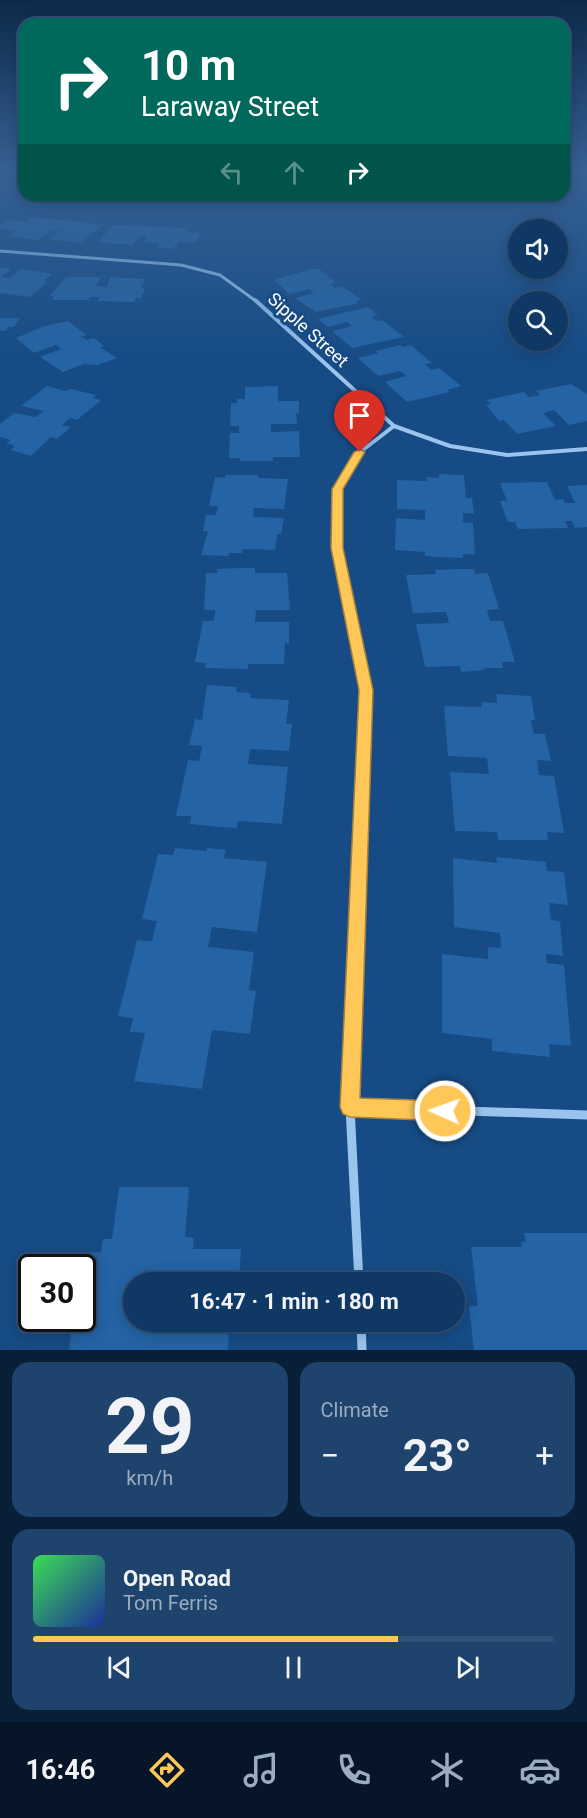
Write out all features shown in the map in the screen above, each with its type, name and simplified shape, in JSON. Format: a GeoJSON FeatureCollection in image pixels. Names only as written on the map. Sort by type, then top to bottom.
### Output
{"type":"FeatureCollection","features":[{"type":"Feature","properties":{"kind":"street","name":"Sipple Street"},"geometry":{"type":"LineString","coordinates":[[0,251],[155,262],[220,275],[245,291],[394,426],[450,446],[507,455],[587,449]]}},
{"type":"Feature","properties":{"kind":"street"},"geometry":{"type":"LineString","coordinates":[[358,1272],[350,1107],[366,690],[337,548],[337,489],[360,452],[394,426]]}},
{"type":"Feature","properties":{"kind":"street"},"geometry":{"type":"LineString","coordinates":[[350,1107],[587,1115]]}},
{"type":"Feature","properties":{"kind":"street"},"geometry":{"type":"LineString","coordinates":[[361,1332],[362,1350]]}},
{"type":"Feature","properties":{"kind":"building"},"geometry":{"type":"Polygon","coordinates":[[[14,233],[47,233],[39,240],[10,236],[14,233]]]}},
{"type":"Feature","properties":{"kind":"building"},"geometry":{"type":"Polygon","coordinates":[[[58,233],[93,233],[80,243],[50,239],[58,233]]]}},
{"type":"Feature","properties":{"kind":"building"},"geometry":{"type":"Polygon","coordinates":[[[106,233],[202,233],[195,243],[179,241],[173,249],[156,247],[159,243],[143,242],[148,236],[140,236],[132,245],[98,242],[106,233]]]}},
{"type":"Feature","properties":{"kind":"building"},"geometry":{"type":"Polygon","coordinates":[[[0,267],[11,269],[1,277],[10,278],[21,269],[52,274],[43,281],[47,282],[30,297],[0,293],[0,267]]]}},
{"type":"Feature","properties":{"kind":"building"},"geometry":{"type":"Polygon","coordinates":[[[311,269],[319,269],[336,282],[330,284],[335,288],[342,286],[362,300],[356,301],[359,303],[316,312],[295,298],[314,293],[309,289],[289,294],[274,280],[311,269]]]}},
{"type":"Feature","properties":{"kind":"building"},"geometry":{"type":"Polygon","coordinates":[[[66,277],[101,277],[96,286],[107,287],[110,277],[145,279],[141,288],[145,289],[141,298],[136,298],[134,302],[98,301],[100,297],[90,297],[88,300],[52,300],[54,296],[50,296],[66,277]]]}},
{"type":"Feature","properties":{"kind":"building"},"geometry":{"type":"Polygon","coordinates":[[[368,307],[378,315],[371,317],[377,321],[382,320],[404,337],[352,348],[332,331],[352,326],[347,322],[328,327],[318,319],[368,307]]]}},
{"type":"Feature","properties":{"kind":"building"},"geometry":{"type":"Polygon","coordinates":[[[0,318],[20,318],[14,327],[0,331],[0,318]]]}},
{"type":"Feature","properties":{"kind":"building"},"geometry":{"type":"Polygon","coordinates":[[[68,321],[87,335],[81,336],[87,340],[94,338],[104,346],[100,347],[117,358],[97,365],[84,364],[63,372],[40,357],[61,349],[56,345],[34,353],[16,338],[45,326],[68,321]]]}},
{"type":"Feature","properties":{"kind":"building"},"geometry":{"type":"Polygon","coordinates":[[[400,345],[403,347],[411,345],[432,363],[425,364],[431,370],[439,368],[461,386],[447,390],[450,392],[407,402],[385,382],[406,376],[400,371],[378,376],[358,358],[400,345]]]}},
{"type":"Feature","properties":{"kind":"building"},"geometry":{"type":"Polygon","coordinates":[[[571,384],[587,394],[587,421],[569,425],[554,410],[543,413],[556,426],[517,434],[504,420],[499,421],[486,405],[491,404],[487,400],[524,392],[529,397],[540,395],[536,391],[571,384]]]}},
{"type":"Feature","properties":{"kind":"building"},"geometry":{"type":"Polygon","coordinates":[[[47,386],[96,395],[93,398],[101,400],[77,420],[70,418],[62,425],[71,427],[57,439],[51,437],[31,456],[11,450],[15,446],[6,443],[11,440],[0,437],[0,424],[14,413],[36,417],[44,411],[21,406],[47,386]]]}},
{"type":"Feature","properties":{"kind":"building"},"geometry":{"type":"Polygon","coordinates":[[[278,386],[278,401],[299,401],[299,413],[296,413],[297,424],[271,424],[271,432],[299,431],[300,457],[273,457],[273,461],[240,461],[240,458],[229,458],[230,433],[239,433],[239,426],[230,426],[231,403],[237,403],[237,399],[245,399],[245,387],[278,386]]]}},
{"type":"Feature","properties":{"kind":"building"},"geometry":{"type":"Polygon","coordinates":[[[439,474],[464,475],[466,498],[472,498],[474,514],[463,513],[463,522],[473,523],[475,555],[463,554],[463,558],[438,557],[425,556],[425,552],[395,550],[396,518],[425,520],[425,510],[397,509],[397,480],[427,481],[427,477],[439,478],[439,474]]]}},
{"type":"Feature","properties":{"kind":"building"},"geometry":{"type":"Polygon","coordinates":[[[225,475],[258,475],[258,478],[288,479],[284,509],[254,508],[253,517],[284,518],[281,534],[277,534],[275,550],[243,549],[242,553],[229,553],[228,556],[201,555],[208,531],[203,531],[206,515],[216,515],[218,506],[209,506],[215,477],[225,478],[225,475]]]}},
{"type":"Feature","properties":{"kind":"building"},"geometry":{"type":"Polygon","coordinates":[[[547,482],[555,500],[563,499],[565,503],[575,503],[567,486],[587,485],[587,527],[575,528],[572,521],[565,521],[568,528],[518,529],[515,522],[508,522],[500,501],[507,501],[500,483],[547,482]]]}},
{"type":"Feature","properties":{"kind":"building"},"geometry":{"type":"Polygon","coordinates":[[[255,568],[255,573],[287,573],[290,610],[256,610],[255,622],[289,622],[289,644],[285,643],[284,664],[248,664],[248,669],[205,668],[206,663],[195,662],[203,621],[214,621],[215,610],[204,610],[206,573],[217,573],[217,569],[255,568]]]}},
{"type":"Feature","properties":{"kind":"building"},"geometry":{"type":"Polygon","coordinates":[[[474,569],[475,574],[488,573],[499,609],[487,610],[490,621],[503,621],[515,662],[502,662],[503,668],[484,668],[484,670],[461,672],[460,666],[425,667],[416,624],[449,623],[446,612],[413,613],[406,575],[436,574],[435,570],[474,569]]]}},
{"type":"Feature","properties":{"kind":"building"},"geometry":{"type":"Polygon","coordinates":[[[207,685],[237,687],[236,692],[251,693],[250,698],[289,700],[286,724],[292,724],[289,751],[250,749],[248,764],[288,767],[282,824],[238,821],[237,828],[219,827],[190,824],[191,816],[176,816],[188,760],[199,761],[202,746],[189,745],[195,719],[202,720],[207,685]]]}},
{"type":"Feature","properties":{"kind":"building"},"geometry":{"type":"Polygon","coordinates":[[[496,694],[531,696],[535,720],[531,720],[534,734],[545,734],[551,761],[537,760],[539,775],[554,776],[564,833],[547,832],[548,840],[498,840],[497,832],[455,831],[450,772],[489,774],[487,758],[448,756],[444,706],[482,707],[481,702],[497,703],[496,694]]]}},
{"type":"Feature","properties":{"kind":"building"},"geometry":{"type":"Polygon","coordinates":[[[175,848],[226,850],[224,858],[267,862],[257,932],[212,927],[208,947],[254,952],[249,990],[256,991],[250,1034],[212,1030],[202,1089],[134,1081],[145,1033],[130,1032],[133,1018],[118,1016],[137,940],[152,941],[157,921],[142,919],[158,854],[173,855],[175,848]]]}},
{"type":"Feature","properties":{"kind":"building"},"geometry":{"type":"Polygon","coordinates":[[[496,857],[546,862],[547,871],[564,872],[568,905],[549,903],[551,920],[560,921],[563,956],[546,954],[547,963],[564,965],[571,1046],[549,1044],[550,1057],[492,1051],[492,1039],[442,1033],[442,954],[488,959],[488,947],[501,948],[500,933],[454,927],[453,858],[497,863],[496,857]]]}},
{"type":"Feature","properties":{"kind":"building"},"geometry":{"type":"Polygon","coordinates":[[[119,1187],[189,1187],[185,1237],[194,1238],[193,1249],[241,1249],[240,1272],[123,1272],[123,1332],[229,1332],[228,1350],[69,1350],[71,1332],[96,1332],[96,1254],[83,1253],[101,1252],[103,1239],[112,1239],[119,1187]]]}},
{"type":"Feature","properties":{"kind":"building"},"geometry":{"type":"Polygon","coordinates":[[[524,1233],[587,1233],[587,1350],[474,1350],[469,1306],[478,1306],[471,1247],[522,1247],[521,1242],[526,1242],[524,1233]]]}},
{"type":"Feature","properties":{"kind":"route"},"geometry":{"type":"LineString","coordinates":[[360,452],[337,489],[337,548],[366,690],[350,1107],[445,1111]]}}]}
